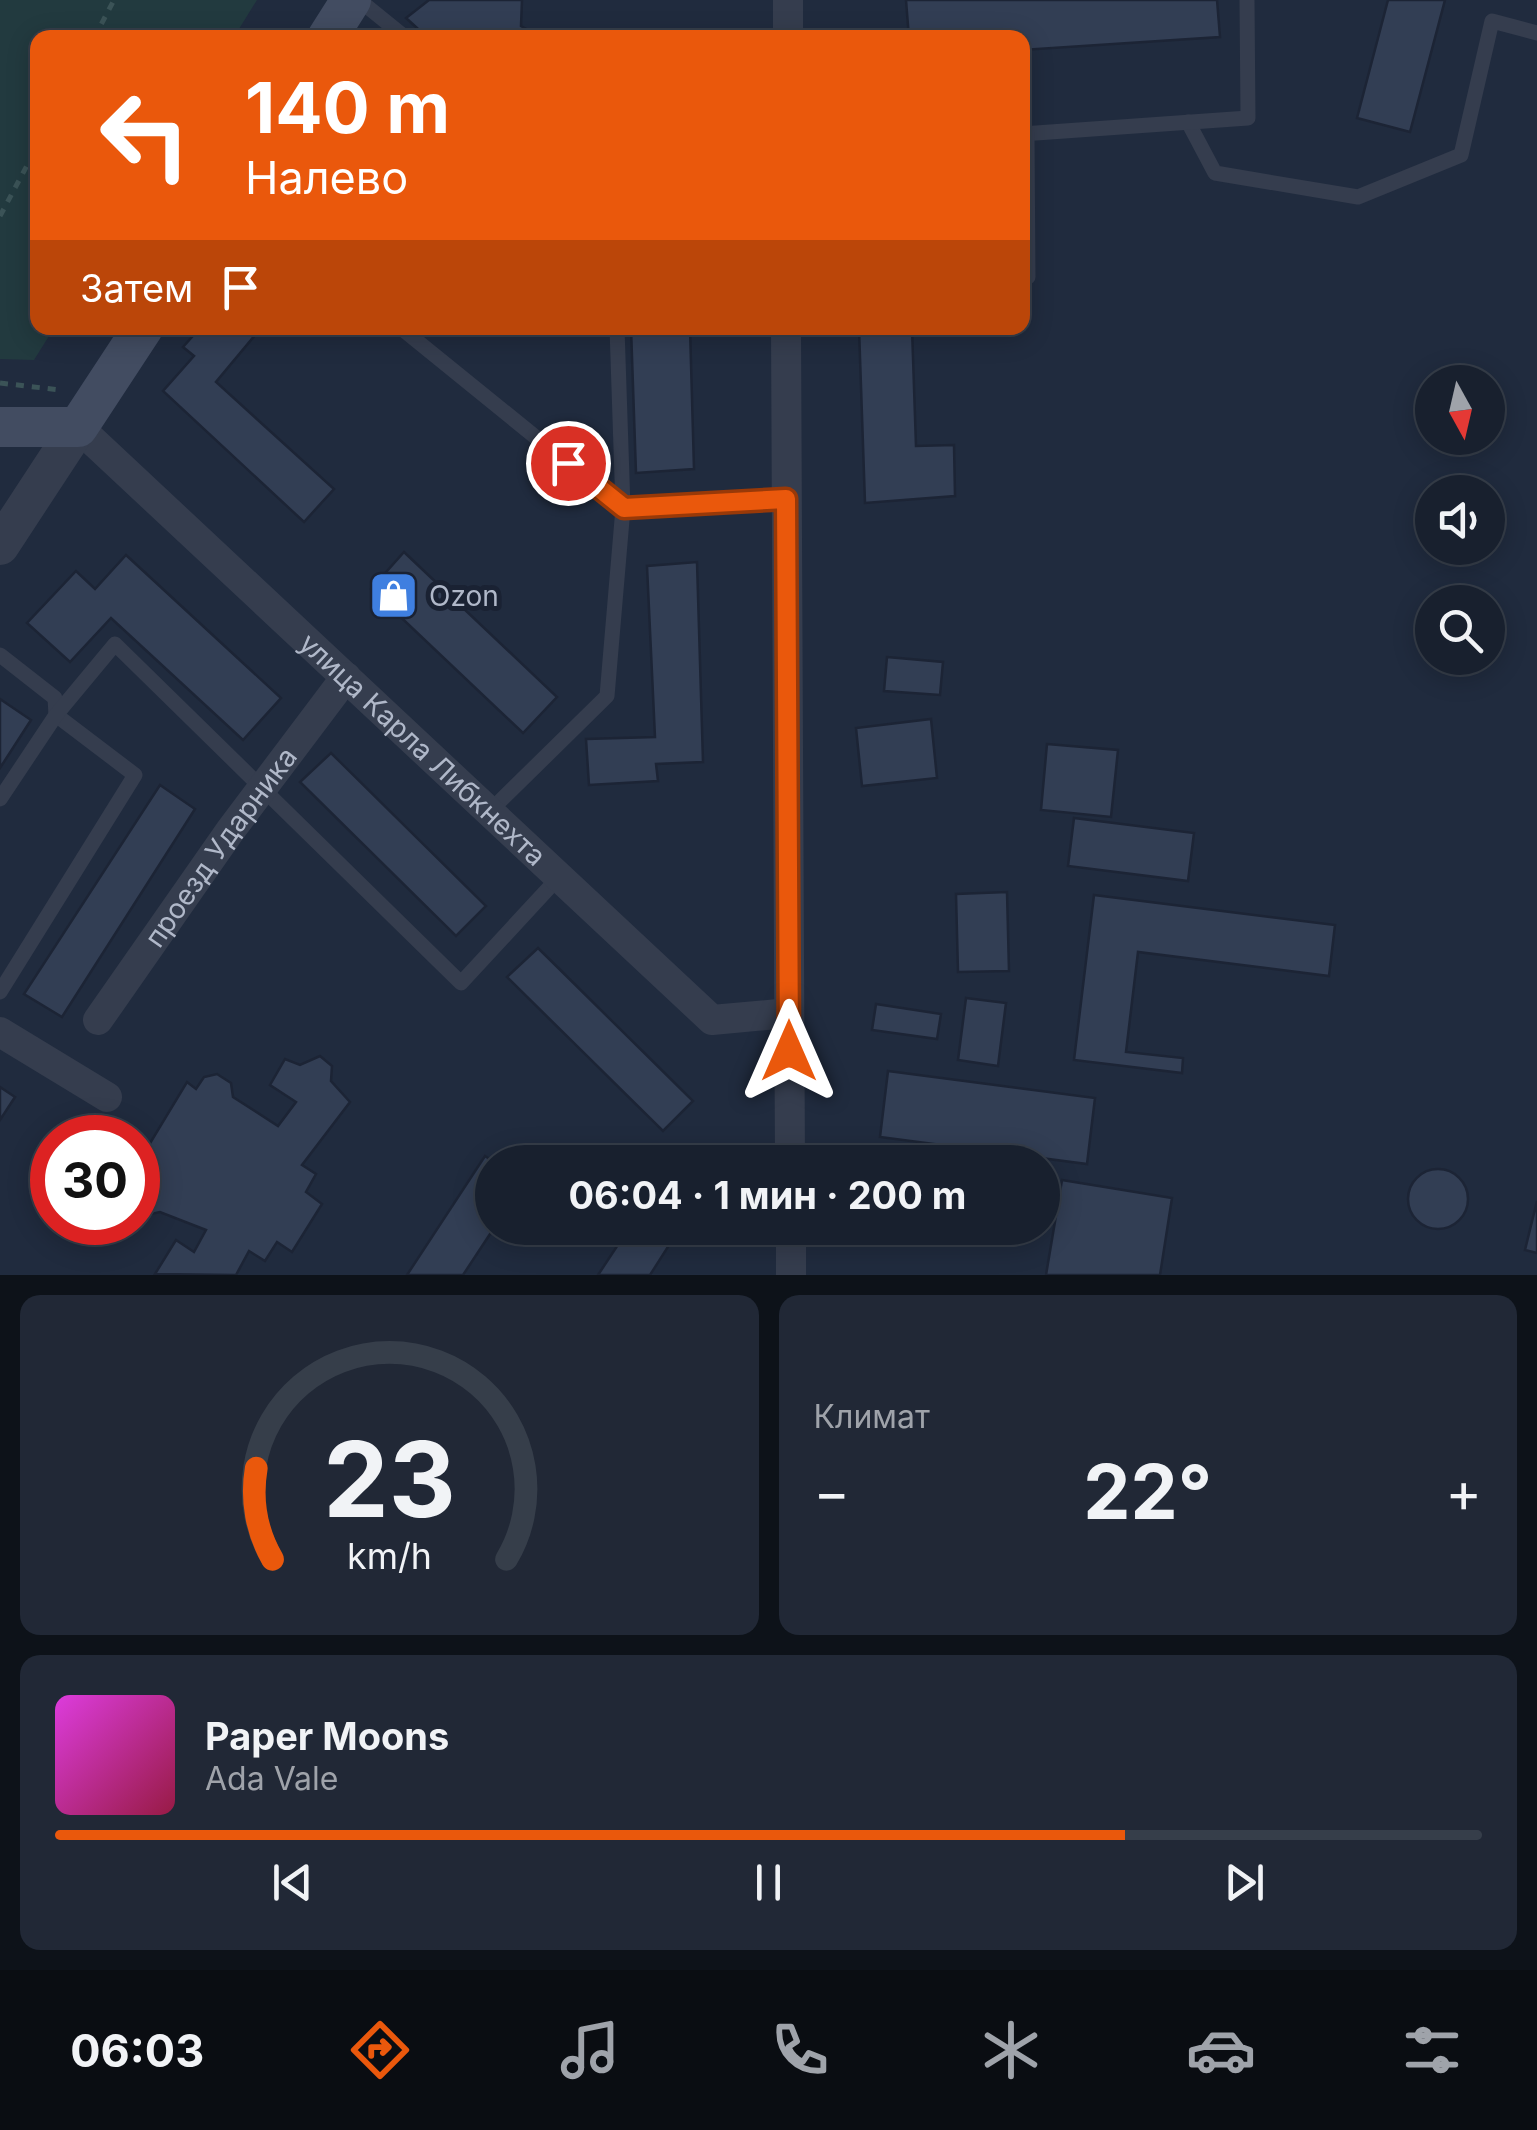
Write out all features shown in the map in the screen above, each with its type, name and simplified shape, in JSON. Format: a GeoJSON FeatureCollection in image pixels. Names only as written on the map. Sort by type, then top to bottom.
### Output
{"type":"FeatureCollection","features":[{"type":"Feature","properties":{"kind":"main road"},"geometry":{"type":"LineString","coordinates":[[332,30],[351,0]]}},
{"type":"Feature","properties":{"kind":"main road"},"geometry":{"type":"LineString","coordinates":[[0,427],[78,427],[137,335]]}},
{"type":"Feature","properties":{"kind":"street"},"geometry":{"type":"LineString","coordinates":[[788,0],[788,30]]}},
{"type":"Feature","properties":{"kind":"street"},"geometry":{"type":"LineString","coordinates":[[786,335],[790,1145]]}},
{"type":"Feature","properties":{"kind":"street"},"geometry":{"type":"LineString","coordinates":[[0,546],[78,427]]}},
{"type":"Feature","properties":{"kind":"street","name":"улица Карла Либкнехта"},"geometry":{"type":"LineString","coordinates":[[78,427],[712,1020],[789,1014]]}},
{"type":"Feature","properties":{"kind":"street","name":"проезд Ударника"},"geometry":{"type":"LineString","coordinates":[[98,1020],[346,678]]}},
{"type":"Feature","properties":{"kind":"street"},"geometry":{"type":"LineString","coordinates":[[0,1032],[107,1097]]}},
{"type":"Feature","properties":{"kind":"street"},"geometry":{"type":"LineString","coordinates":[[791,1245],[792,1275]]}},
{"type":"Feature","properties":{"kind":"lane"},"geometry":{"type":"LineString","coordinates":[[359,0],[396,30]]}},
{"type":"Feature","properties":{"kind":"lane"},"geometry":{"type":"LineString","coordinates":[[1030,134],[1248,118],[1248,0]]}},
{"type":"Feature","properties":{"kind":"lane"},"geometry":{"type":"LineString","coordinates":[[1188,122],[1215,173],[1358,197],[1461,155],[1492,22],[1537,34]]}},
{"type":"Feature","properties":{"kind":"lane"},"geometry":{"type":"LineString","coordinates":[[410,335],[624,508],[786,499]]}},
{"type":"Feature","properties":{"kind":"lane"},"geometry":{"type":"LineString","coordinates":[[489,812],[607,696],[624,508],[617,335]]}},
{"type":"Feature","properties":{"kind":"lane"},"geometry":{"type":"LineString","coordinates":[[0,799],[56,715],[115,644],[461,983],[559,877]]}},
{"type":"Feature","properties":{"kind":"lane"},"geometry":{"type":"LineString","coordinates":[[0,655],[55,698],[56,715],[134,776],[0,992]]}},
{"type":"Feature","properties":{"kind":"path"},"geometry":{"type":"LineString","coordinates":[[98,30],[114,0]]}},
{"type":"Feature","properties":{"kind":"path"},"geometry":{"type":"LineString","coordinates":[[0,216],[30,160]]}},
{"type":"Feature","properties":{"kind":"path"},"geometry":{"type":"LineString","coordinates":[[0,383],[60,390]]}},
{"type":"Feature","properties":{"kind":"green space"},"geometry":{"type":"Polygon","coordinates":[[[0,0],[257,0],[238,30],[30,30],[30,335],[50,335],[34,360],[0,359],[0,0]]]}},
{"type":"Feature","properties":{"kind":"building"},"geometry":{"type":"Polygon","coordinates":[[[429,0],[522,0],[521,26],[528,30],[419,30],[406,18],[429,0]]]}},
{"type":"Feature","properties":{"kind":"building"},"geometry":{"type":"Polygon","coordinates":[[[906,0],[1217,0],[1220,37],[1030,49],[1030,30],[908,30],[906,0]]]}},
{"type":"Feature","properties":{"kind":"building"},"geometry":{"type":"Polygon","coordinates":[[[1388,0],[1445,0],[1410,132],[1357,118],[1388,0]]]}},
{"type":"Feature","properties":{"kind":"building"},"geometry":{"type":"Polygon","coordinates":[[[194,335],[255,335],[216,382],[334,489],[304,522],[163,391],[194,356],[183,347],[194,335]]]}},
{"type":"Feature","properties":{"kind":"building"},"geometry":{"type":"Polygon","coordinates":[[[631,335],[690,335],[694,469],[636,473],[631,335]]]}},
{"type":"Feature","properties":{"kind":"building"},"geometry":{"type":"Polygon","coordinates":[[[859,335],[912,335],[916,446],[954,445],[955,496],[865,503],[859,335]]]}},
{"type":"Feature","properties":{"kind":"building"},"geometry":{"type":"Polygon","coordinates":[[[404,552],[557,697],[523,733],[371,589],[404,552]]]}},
{"type":"Feature","properties":{"kind":"building"},"geometry":{"type":"Polygon","coordinates":[[[126,555],[281,698],[243,740],[111,618],[70,662],[27,623],[76,571],[95,589],[126,555]]]}},
{"type":"Feature","properties":{"kind":"building"},"geometry":{"type":"Polygon","coordinates":[[[697,562],[703,762],[656,764],[658,781],[589,785],[586,739],[655,737],[647,566],[697,562]]]}},
{"type":"Feature","properties":{"kind":"building"},"geometry":{"type":"Polygon","coordinates":[[[887,657],[943,662],[940,695],[884,691],[887,657]]]}},
{"type":"Feature","properties":{"kind":"building"},"geometry":{"type":"Polygon","coordinates":[[[0,699],[31,720],[0,768],[0,699]]]}},
{"type":"Feature","properties":{"kind":"building"},"geometry":{"type":"Polygon","coordinates":[[[931,719],[937,778],[862,786],[856,728],[931,719]]]}},
{"type":"Feature","properties":{"kind":"building"},"geometry":{"type":"Polygon","coordinates":[[[1047,744],[1118,750],[1111,817],[1041,810],[1047,744]]]}},
{"type":"Feature","properties":{"kind":"building"},"geometry":{"type":"Polygon","coordinates":[[[331,753],[486,906],[456,936],[300,782],[331,753]]]}},
{"type":"Feature","properties":{"kind":"building"},"geometry":{"type":"Polygon","coordinates":[[[160,785],[195,809],[62,1017],[24,994],[160,785]]]}},
{"type":"Feature","properties":{"kind":"building"},"geometry":{"type":"Polygon","coordinates":[[[1074,818],[1194,833],[1188,881],[1068,866],[1074,818]]]}},
{"type":"Feature","properties":{"kind":"building"},"geometry":{"type":"Polygon","coordinates":[[[1007,892],[1009,971],[958,972],[956,894],[1007,892]]]}},
{"type":"Feature","properties":{"kind":"building"},"geometry":{"type":"Polygon","coordinates":[[[1094,895],[1335,925],[1329,976],[1138,952],[1126,1052],[1183,1058],[1182,1073],[1074,1060],[1094,895]]]}},
{"type":"Feature","properties":{"kind":"building"},"geometry":{"type":"Polygon","coordinates":[[[538,948],[693,1101],[663,1131],[507,977],[538,948]]]}},
{"type":"Feature","properties":{"kind":"building"},"geometry":{"type":"Polygon","coordinates":[[[966,998],[1006,1003],[998,1066],[958,1060],[966,998]]]}},
{"type":"Feature","properties":{"kind":"building"},"geometry":{"type":"Polygon","coordinates":[[[876,1004],[941,1014],[937,1039],[872,1030],[876,1004]]]}},
{"type":"Feature","properties":{"kind":"building"},"geometry":{"type":"Polygon","coordinates":[[[320,1056],[332,1066],[331,1081],[350,1102],[302,1165],[316,1174],[306,1192],[322,1204],[292,1252],[277,1242],[265,1261],[249,1251],[236,1275],[155,1274],[176,1240],[194,1252],[206,1230],[160,1212],[160,1127],[187,1082],[196,1089],[204,1077],[217,1074],[231,1083],[233,1097],[278,1126],[296,1102],[270,1085],[285,1059],[300,1065],[320,1056]]]}},
{"type":"Feature","properties":{"kind":"building"},"geometry":{"type":"Polygon","coordinates":[[[888,1071],[1095,1098],[1087,1164],[1060,1160],[1060,1145],[941,1145],[880,1137],[888,1071]]]}},
{"type":"Feature","properties":{"kind":"building"},"geometry":{"type":"Polygon","coordinates":[[[0,1087],[15,1097],[0,1120],[0,1087]]]}},
{"type":"Feature","properties":{"kind":"building"},"geometry":{"type":"Polygon","coordinates":[[[1438,1169],[1459,1178],[1468,1199],[1459,1220],[1438,1229],[1417,1220],[1408,1199],[1417,1178],[1438,1169]]]}},
{"type":"Feature","properties":{"kind":"building"},"geometry":{"type":"Polygon","coordinates":[[[475,1171],[475,1245],[483,1245],[463,1275],[407,1275],[475,1171]]]}},
{"type":"Feature","properties":{"kind":"building"},"geometry":{"type":"Polygon","coordinates":[[[1062,1180],[1172,1198],[1160,1275],[1046,1275],[1051,1245],[1060,1245],[1062,1180]]]}},
{"type":"Feature","properties":{"kind":"building"},"geometry":{"type":"Polygon","coordinates":[[[1537,1201],[1537,1253],[1525,1250],[1537,1201]]]}},
{"type":"Feature","properties":{"kind":"building"},"geometry":{"type":"Polygon","coordinates":[[[618,1245],[669,1245],[650,1275],[598,1275],[618,1245]]]}},
{"type":"Feature","properties":{"kind":"place","name":"Ozon"},"geometry":{"type":"Point","coordinates":[394,596]}},
{"type":"Feature","properties":{"kind":"route"},"geometry":{"type":"LineString","coordinates":[[568,463],[624,508],[786,499],[789,1051]]}}]}
